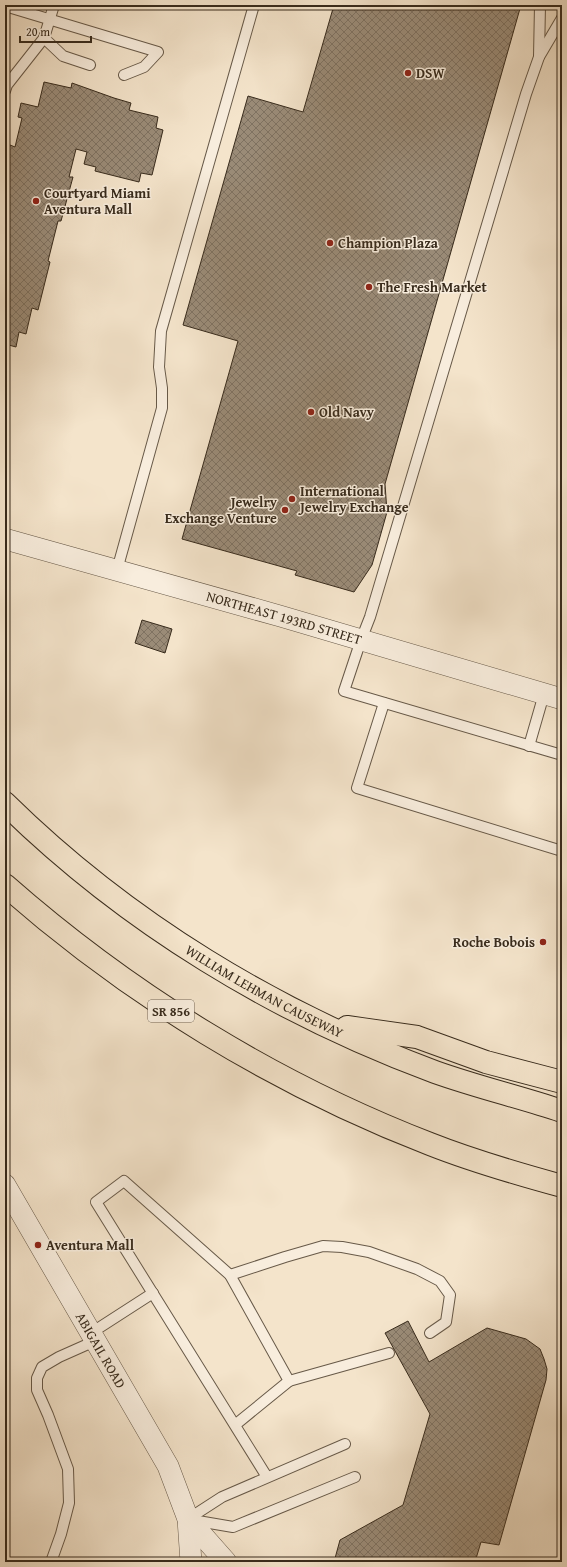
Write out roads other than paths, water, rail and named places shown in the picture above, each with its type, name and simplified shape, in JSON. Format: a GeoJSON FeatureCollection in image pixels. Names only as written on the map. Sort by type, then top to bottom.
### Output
{"type":"FeatureCollection","features":[{"type":"Feature","properties":{"kind":"highway","name":"WILLIAM LEHMAN CAUSEWAY"},"geometry":{"type":"LineString","coordinates":[[5,804],[72,863],[139,916],[212,965],[247,985],[316,1022],[435,1072],[562,1111]]}},
{"type":"Feature","properties":{"kind":"highway","name":"SR 856"},"geometry":{"type":"LineString","coordinates":[[5,885],[66,936],[136,988],[205,1032],[282,1077],[354,1112],[432,1145],[562,1186]]}},
{"type":"Feature","properties":{"kind":"highway"},"geometry":{"type":"LineString","coordinates":[[316,1022],[417,1038],[486,1062],[562,1082]]}},
{"type":"Feature","properties":{"kind":"street","name":"NORTHEAST 193RD STREET"},"geometry":{"type":"LineString","coordinates":[[5,539],[553,696]]}},
{"type":"Feature","properties":{"kind":"street","name":"ABIGAIL ROAD"},"geometry":{"type":"LineString","coordinates":[[5,1185],[168,1466],[188,1519],[191,1562]]}},
{"type":"Feature","properties":{"kind":"street","name":"ABIGAIL ROAD"},"geometry":{"type":"LineString","coordinates":[[188,1519],[226,1562]]}},
{"type":"Feature","properties":{"kind":"lane"},"geometry":{"type":"LineString","coordinates":[[5,91],[7,85],[44,38],[54,5]]}},
{"type":"Feature","properties":{"kind":"lane"},"geometry":{"type":"LineString","coordinates":[[117,570],[162,408],[162,388],[159,367],[161,331],[254,5]]}},
{"type":"Feature","properties":{"kind":"lane"},"geometry":{"type":"LineString","coordinates":[[539,57],[540,5]]}},
{"type":"Feature","properties":{"kind":"lane"},"geometry":{"type":"LineString","coordinates":[[5,6],[158,52],[144,68],[124,75]]}},
{"type":"Feature","properties":{"kind":"lane"},"geometry":{"type":"LineString","coordinates":[[562,18],[539,57],[517,123],[370,617],[344,691],[562,755]]}},
{"type":"Feature","properties":{"kind":"lane"},"geometry":{"type":"LineString","coordinates":[[44,38],[62,56],[90,65]]}},
{"type":"Feature","properties":{"kind":"lane"},"geometry":{"type":"LineString","coordinates":[[529,746],[553,696]]}},
{"type":"Feature","properties":{"kind":"lane"},"geometry":{"type":"LineString","coordinates":[[384,703],[358,788],[562,851]]}},
{"type":"Feature","properties":{"kind":"lane"},"geometry":{"type":"LineString","coordinates":[[267,1477],[96,1202],[124,1181],[230,1275],[289,1381]]}},
{"type":"Feature","properties":{"kind":"lane"},"geometry":{"type":"LineString","coordinates":[[230,1275],[323,1246],[342,1247],[369,1252],[417,1269],[440,1281],[450,1296],[446,1322],[430,1333]]}},
{"type":"Feature","properties":{"kind":"lane"},"geometry":{"type":"LineString","coordinates":[[51,1562],[61,1534],[68,1503],[68,1469],[48,1415],[36,1390],[37,1378],[42,1367],[93,1337],[153,1293]]}},
{"type":"Feature","properties":{"kind":"lane"},"geometry":{"type":"LineString","coordinates":[[235,1425],[289,1381],[389,1353]]}},
{"type":"Feature","properties":{"kind":"lane"},"geometry":{"type":"LineString","coordinates":[[188,1519],[222,1497],[344,1444]]}},
{"type":"Feature","properties":{"kind":"lane"},"geometry":{"type":"LineString","coordinates":[[188,1519],[233,1527],[355,1477]]}},
{"type":"Feature","properties":{"kind":"place","name":"DSW"},"geometry":{"type":"Point","coordinates":[408,73]}},
{"type":"Feature","properties":{"kind":"place","name":"Courtyard Miami Aventura Mall"},"geometry":{"type":"Point","coordinates":[36,201]}},
{"type":"Feature","properties":{"kind":"place","name":"Champion Plaza"},"geometry":{"type":"Point","coordinates":[330,243]}},
{"type":"Feature","properties":{"kind":"place","name":"The Fresh Market"},"geometry":{"type":"Point","coordinates":[369,287]}},
{"type":"Feature","properties":{"kind":"place","name":"Old Navy"},"geometry":{"type":"Point","coordinates":[311,412]}},
{"type":"Feature","properties":{"kind":"place","name":"International Jewelry Exchange"},"geometry":{"type":"Point","coordinates":[292,499]}},
{"type":"Feature","properties":{"kind":"place","name":"Jewelry Exchange Venture"},"geometry":{"type":"Point","coordinates":[285,510]}},
{"type":"Feature","properties":{"kind":"place","name":"Roche Bobois"},"geometry":{"type":"Point","coordinates":[543,942]}},
{"type":"Feature","properties":{"kind":"place","name":"Aventura Mall"},"geometry":{"type":"Point","coordinates":[38,1245]}}]}
